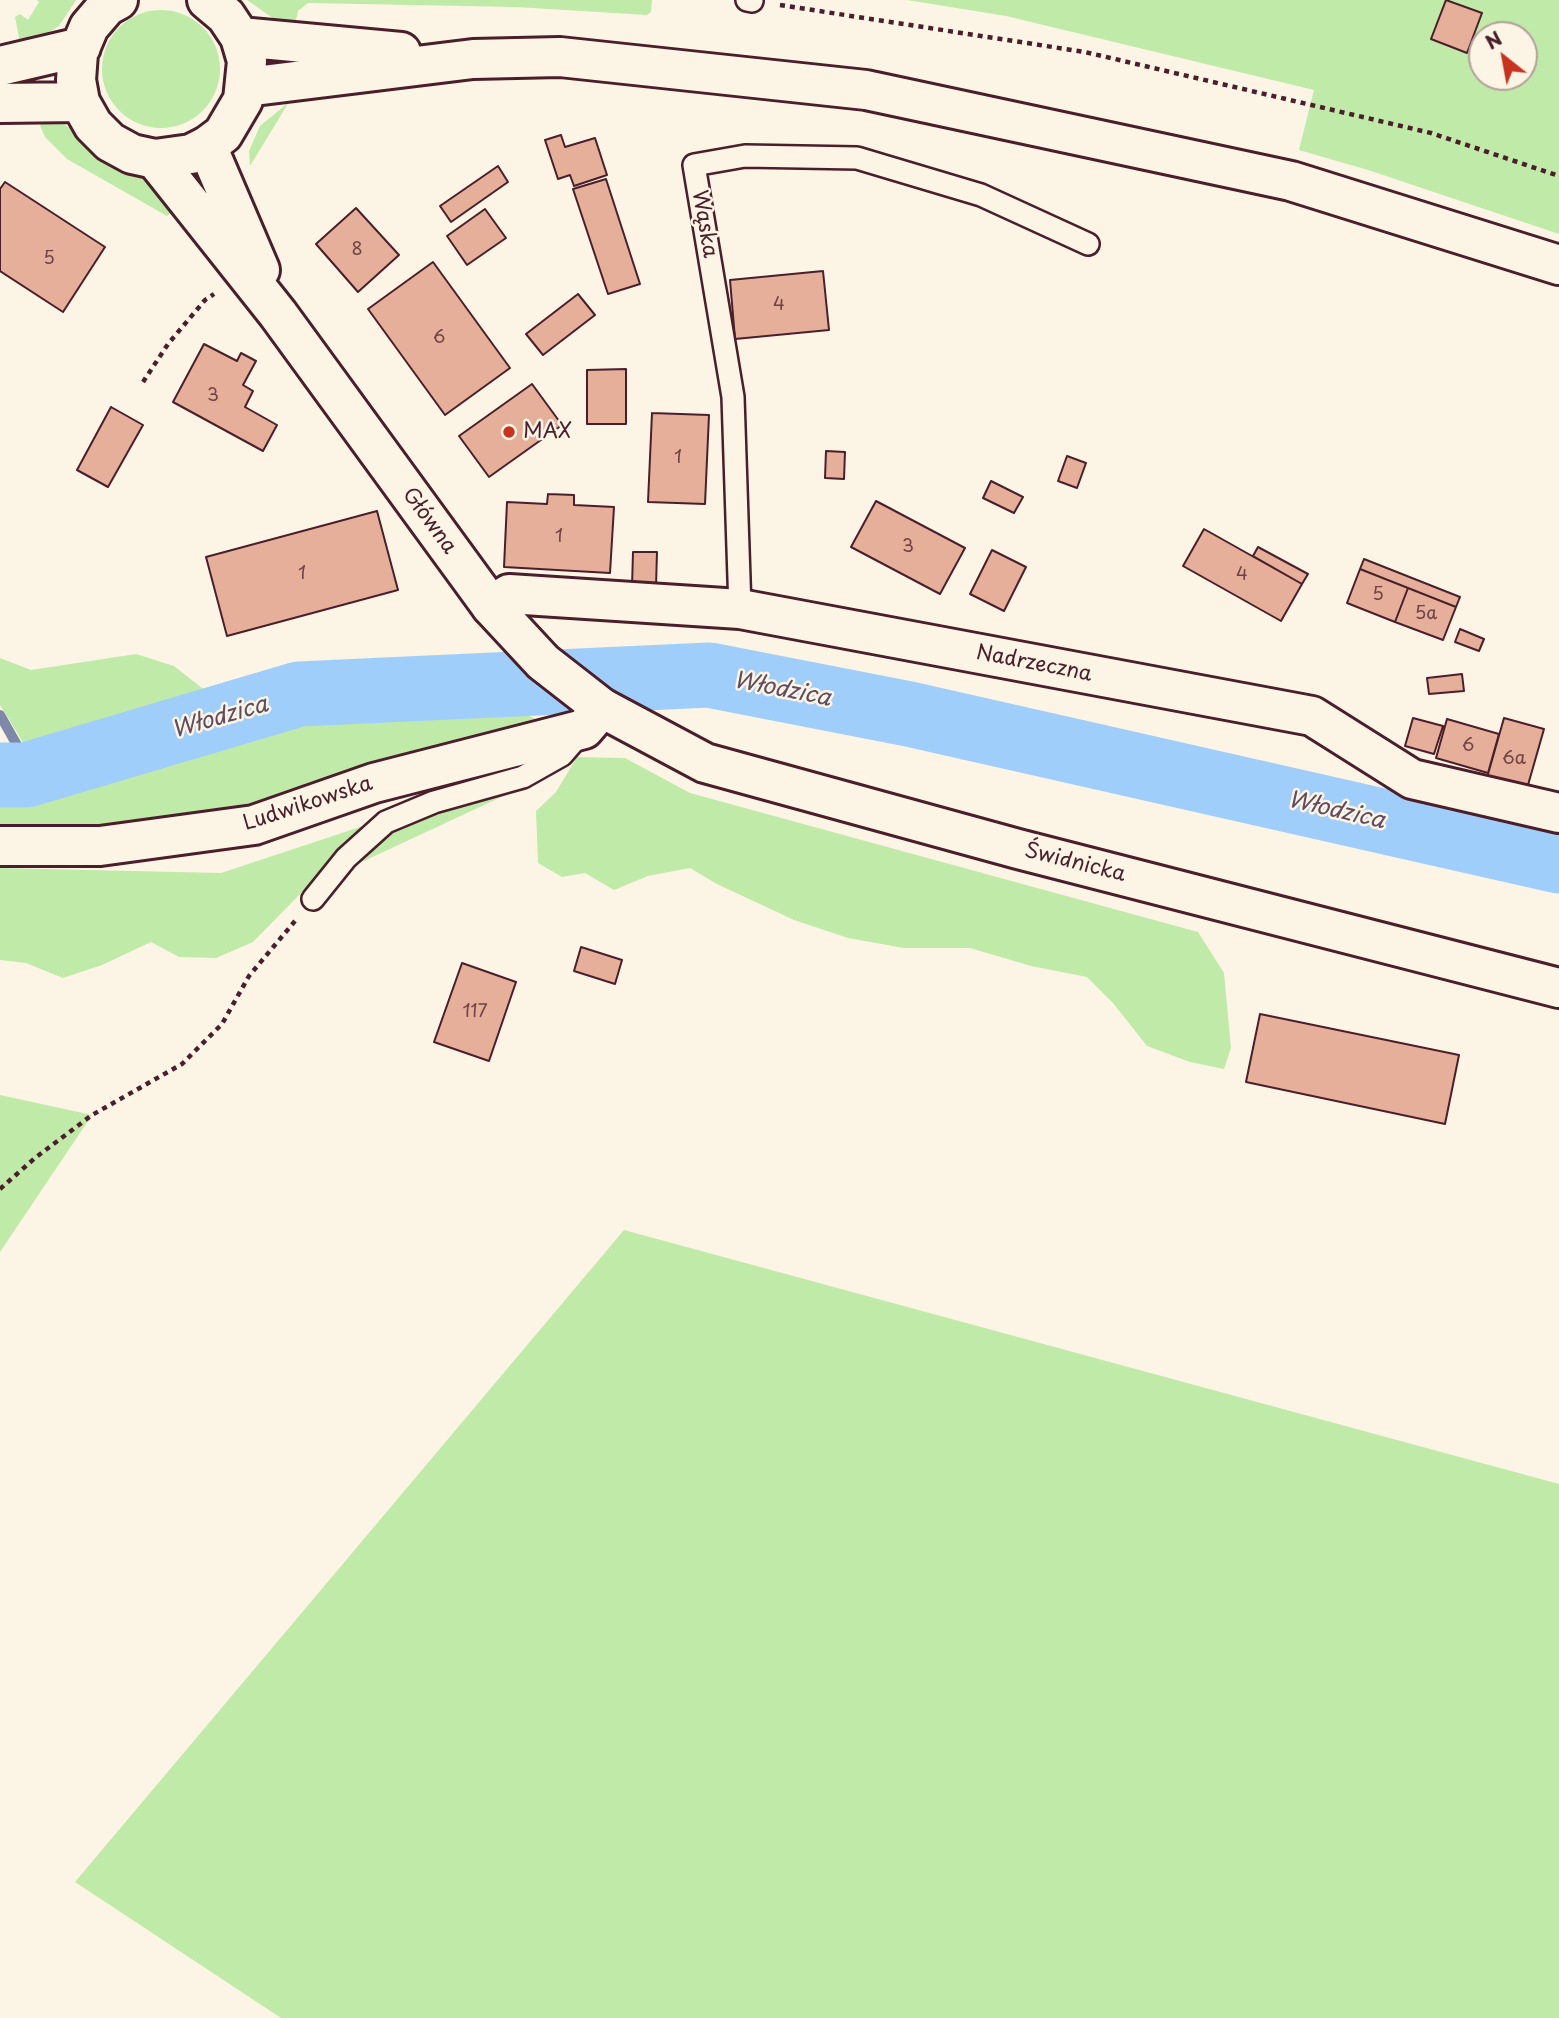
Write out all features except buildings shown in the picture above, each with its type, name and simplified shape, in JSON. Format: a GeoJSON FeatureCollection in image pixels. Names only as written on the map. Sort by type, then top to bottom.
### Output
{"type":"FeatureCollection","features":[{"type":"Feature","properties":{"kind":"street"},"geometry":{"type":"LineString","coordinates":[[118,0],[107,6],[89,27],[80,47],[76,80],[80,102],[93,125],[110,142],[132,154],[155,159],[182,156],[207,146],[223,134],[235,118],[246,87],[247,61],[240,37],[226,16],[207,0]]}},
{"type":"Feature","properties":{"kind":"street"},"geometry":{"type":"LineString","coordinates":[[240,37],[473,59]]}},
{"type":"Feature","properties":{"kind":"street"},"geometry":{"type":"LineString","coordinates":[[0,66],[80,47]]}},
{"type":"Feature","properties":{"kind":"street"},"geometry":{"type":"LineString","coordinates":[[246,87],[473,59],[561,57],[866,90],[1291,181],[1559,265]]}},
{"type":"Feature","properties":{"kind":"street"},"geometry":{"type":"LineString","coordinates":[[0,103],[80,102]]}},
{"type":"Feature","properties":{"kind":"street","name":"Główna"},"geometry":{"type":"LineString","coordinates":[[207,146],[278,314]]}},
{"type":"Feature","properties":{"kind":"street","name":"Główna"},"geometry":{"type":"LineString","coordinates":[[155,159],[278,314],[491,606],[593,713]]}},
{"type":"Feature","properties":{"kind":"street","name":"Nadrzeczna"},"geometry":{"type":"LineString","coordinates":[[491,606],[509,594],[740,609],[1312,716],[1412,779],[1559,813]]}},
{"type":"Feature","properties":{"kind":"street","name":"Ludwikowska"},"geometry":{"type":"LineString","coordinates":[[0,846],[100,846],[254,825],[374,783],[593,713]]}},
{"type":"Feature","properties":{"kind":"street","name":"Świdnicka"},"geometry":{"type":"LineString","coordinates":[[593,713],[705,763],[1018,849],[1559,988]]}},
{"type":"Feature","properties":{"kind":"lane","name":"Wąska"},"geometry":{"type":"LineString","coordinates":[[740,609],[733,397],[694,165],[745,156],[857,158],[981,195],[1088,244]]}},
{"type":"Feature","properties":{"kind":"lane"},"geometry":{"type":"LineString","coordinates":[[313,899],[346,858],[386,822],[434,802],[523,777],[562,755],[593,713]]}},
{"type":"Feature","properties":{"kind":"path"},"geometry":{"type":"LineString","coordinates":[[749,0],[1085,52],[1431,133],[1559,176]]}},
{"type":"Feature","properties":{"kind":"path"},"geometry":{"type":"LineString","coordinates":[[143,382],[168,344],[205,300],[246,274]]}},
{"type":"Feature","properties":{"kind":"path"},"geometry":{"type":"LineString","coordinates":[[0,1189],[34,1158],[92,1115],[182,1064],[222,1024],[248,976],[313,899]]}},
{"type":"Feature","properties":{"kind":"green space"},"geometry":{"type":"Polygon","coordinates":[[[37,0],[76,0],[59,26],[35,41],[20,43],[15,17],[20,14],[28,20],[39,2],[37,0]]]}},
{"type":"Feature","properties":{"kind":"green space"},"geometry":{"type":"Polygon","coordinates":[[[247,0],[652,0],[651,12],[647,15],[516,7],[308,3],[298,11],[295,25],[274,19],[247,0]]]}},
{"type":"Feature","properties":{"kind":"green space"},"geometry":{"type":"Polygon","coordinates":[[[907,0],[1559,0],[1559,234],[1368,170],[1299,150],[1314,90],[1006,16],[907,0]]]}},
{"type":"Feature","properties":{"kind":"green space"},"geometry":{"type":"Polygon","coordinates":[[[161,10],[184,14],[203,27],[216,46],[220,69],[216,92],[203,111],[184,124],[161,128],[138,124],[119,111],[106,92],[102,69],[106,46],[119,27],[138,14],[161,10]]]}},
{"type":"Feature","properties":{"kind":"green space"},"geometry":{"type":"Polygon","coordinates":[[[289,102],[250,166],[249,151],[260,126],[289,102]]]}},
{"type":"Feature","properties":{"kind":"green space"},"geometry":{"type":"Polygon","coordinates":[[[42,119],[62,123],[142,171],[176,209],[167,216],[67,159],[45,137],[40,126],[42,119]]]}},
{"type":"Feature","properties":{"kind":"green space"},"geometry":{"type":"Polygon","coordinates":[[[136,654],[174,666],[211,695],[29,752],[0,705],[0,658],[31,670],[136,654]]]}},
{"type":"Feature","properties":{"kind":"green space"},"geometry":{"type":"Polygon","coordinates":[[[517,709],[551,728],[213,837],[0,829],[0,798],[33,797],[295,723],[517,709]]]}},
{"type":"Feature","properties":{"kind":"green space"},"geometry":{"type":"Polygon","coordinates":[[[577,757],[625,758],[690,793],[1198,932],[1224,973],[1231,1048],[1224,1069],[1190,1062],[1147,1046],[1113,1003],[1087,977],[1031,966],[970,948],[904,948],[848,938],[794,920],[717,884],[690,868],[648,876],[614,890],[585,873],[562,877],[538,863],[536,811],[556,792],[577,757]]]}},
{"type":"Feature","properties":{"kind":"green space"},"geometry":{"type":"Polygon","coordinates":[[[538,768],[527,785],[306,888],[253,942],[216,958],[179,957],[151,942],[102,965],[63,978],[26,963],[0,960],[0,868],[221,873],[538,768]]]}},
{"type":"Feature","properties":{"kind":"green space"},"geometry":{"type":"Polygon","coordinates":[[[0,1095],[92,1115],[0,1252],[0,1095]]]}},
{"type":"Feature","properties":{"kind":"green space"},"geometry":{"type":"Polygon","coordinates":[[[624,1230],[1559,1484],[1559,2018],[281,2018],[75,1882],[624,1230]]]}},
{"type":"Feature","properties":{"kind":"waterway","name":"Włodzica"},"geometry":{"type":"LineString","coordinates":[[0,775],[26,775],[299,694],[709,675],[909,714],[1559,861]]}},
{"type":"Feature","properties":{"kind":"waterway"},"geometry":{"type":"LineString","coordinates":[[0,715],[22,754],[26,775]]}},
{"type":"Feature","properties":{"kind":"place","name":"MAX"},"geometry":{"type":"Point","coordinates":[509,432]}}]}
